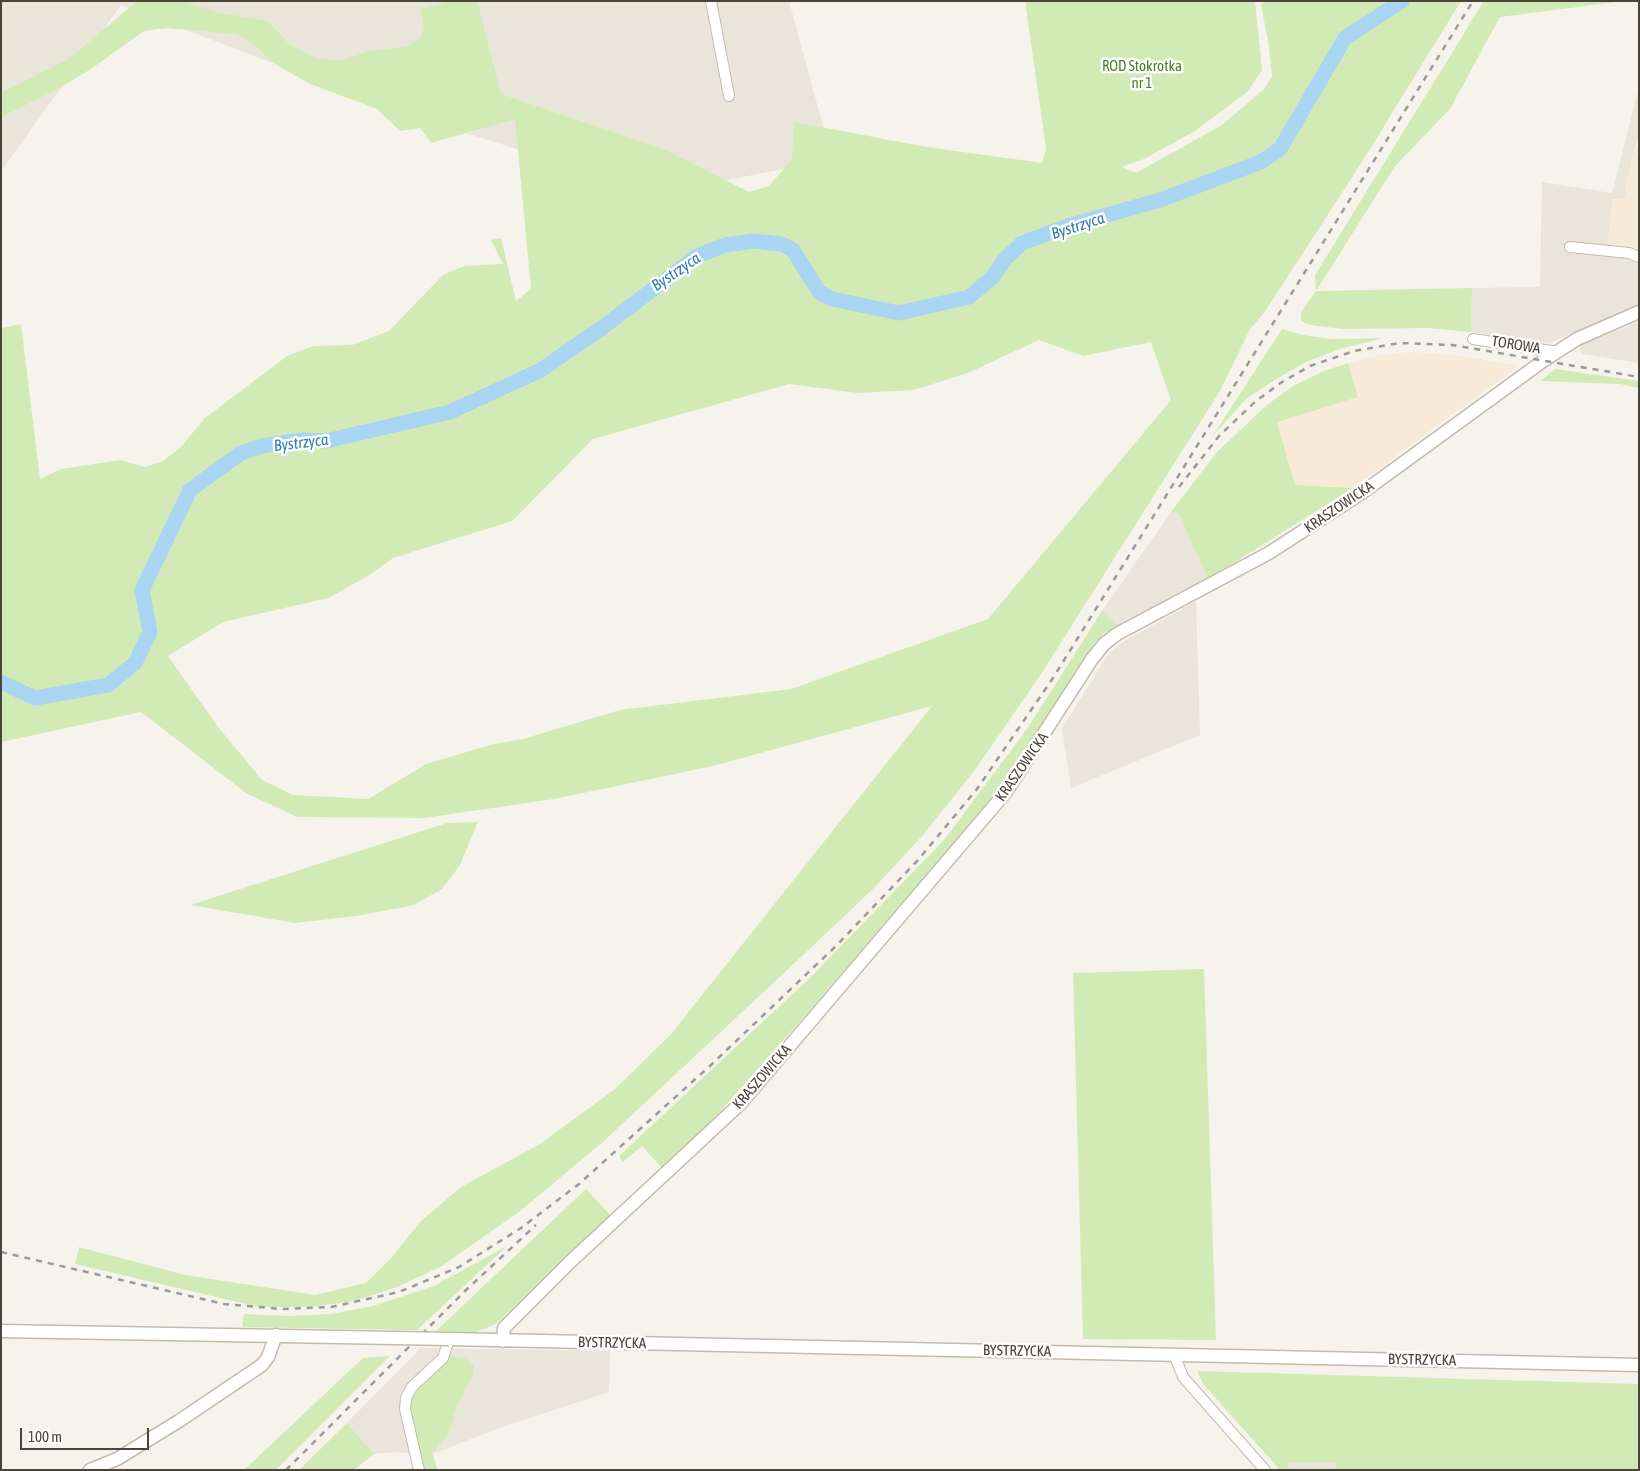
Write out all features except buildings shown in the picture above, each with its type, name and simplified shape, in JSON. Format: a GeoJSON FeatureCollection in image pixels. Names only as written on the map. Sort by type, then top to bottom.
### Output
{"type":"FeatureCollection","features":[{"type":"Feature","properties":{"kind":"street"},"geometry":{"type":"LineString","coordinates":[[711,1],[729,96]]}},
{"type":"Feature","properties":{"kind":"street"},"geometry":{"type":"LineString","coordinates":[[1570,247],[1629,253],[1639,257]]}},
{"type":"Feature","properties":{"kind":"street","name":"KRASZOWICKA"},"geometry":{"type":"LineString","coordinates":[[503,1341],[504,1328],[556,1276],[741,1103],[1006,792],[1092,659],[1104,644],[1117,634],[1283,544],[1362,492],[1577,339],[1639,312]]}},
{"type":"Feature","properties":{"kind":"street","name":"TOROWA"},"geometry":{"type":"LineString","coordinates":[[1474,339],[1558,352]]}},
{"type":"Feature","properties":{"kind":"street","name":"BYSTRZYCKA"},"geometry":{"type":"LineString","coordinates":[[1,1331],[276,1335],[1639,1364]]}},
{"type":"Feature","properties":{"kind":"street"},"geometry":{"type":"LineString","coordinates":[[90,1470],[117,1459],[179,1422],[252,1372],[268,1357],[276,1335]]}},
{"type":"Feature","properties":{"kind":"street"},"geometry":{"type":"LineString","coordinates":[[419,1470],[405,1409],[406,1398],[412,1387],[443,1358],[449,1339]]}},
{"type":"Feature","properties":{"kind":"street"},"geometry":{"type":"LineString","coordinates":[[1174,1354],[1183,1377],[1265,1470]]}},
{"type":"Feature","properties":{"kind":"shaded area"},"geometry":{"type":"Polygon","coordinates":[[[1,1],[789,1],[832,159],[658,194],[403,113],[121,5],[1,171],[1,1]]]}},
{"type":"Feature","properties":{"kind":"shaded area"},"geometry":{"type":"Polygon","coordinates":[[[1639,87],[1639,135],[1625,187],[1627,191],[1624,198],[1639,253],[1639,305],[1549,343],[1471,332],[1472,288],[1540,287],[1542,182],[1612,193],[1639,87]]]}},
{"type":"Feature","properties":{"kind":"shaded area"},"geometry":{"type":"Polygon","coordinates":[[[1635,147],[1639,148],[1639,253],[1607,247],[1613,199],[1624,198],[1627,191],[1625,187],[1635,147]]]}},
{"type":"Feature","properties":{"kind":"shaded area"},"geometry":{"type":"Polygon","coordinates":[[[1639,322],[1639,363],[1582,354],[1579,348],[1581,345],[1639,322]]]}},
{"type":"Feature","properties":{"kind":"shaded area"},"geometry":{"type":"Polygon","coordinates":[[[1411,352],[1457,355],[1518,366],[1353,488],[1295,485],[1277,421],[1358,397],[1348,363],[1381,355],[1411,352]]]}},
{"type":"Feature","properties":{"kind":"shaded area"},"geometry":{"type":"Polygon","coordinates":[[[1171,512],[1179,514],[1208,579],[1119,626],[1102,611],[1171,512]]]}},
{"type":"Feature","properties":{"kind":"shaded area"},"geometry":{"type":"Polygon","coordinates":[[[1196,601],[1200,735],[1071,788],[1062,728],[1107,656],[1121,643],[1196,601]]]}},
{"type":"Feature","properties":{"kind":"shaded area"},"geometry":{"type":"Polygon","coordinates":[[[421,1348],[610,1351],[609,1392],[499,1428],[433,1454],[394,1452],[374,1454],[347,1423],[421,1348]]]}},
{"type":"Feature","properties":{"kind":"shaded area"},"geometry":{"type":"Polygon","coordinates":[[[1335,1462],[1336,1470],[1286,1470],[1288,1463],[1335,1462]]]}},
{"type":"Feature","properties":{"kind":"green space","name":"ROD Stokrotka nr 1"},"geometry":{"type":"Polygon","coordinates":[[[137,1],[182,1],[216,12],[268,21],[289,44],[316,58],[340,61],[366,52],[407,46],[420,39],[424,27],[420,9],[452,1],[477,1],[501,94],[666,150],[749,192],[769,186],[792,159],[794,122],[927,147],[1042,163],[1046,148],[1025,1],[1255,1],[1262,70],[1247,92],[1195,131],[1144,159],[1122,167],[1136,173],[1222,125],[1265,88],[1272,76],[1261,4],[1268,1],[1461,1],[1362,162],[1264,313],[1250,329],[1220,391],[1043,671],[975,770],[923,835],[874,888],[604,1141],[519,1212],[440,1267],[397,1287],[354,1301],[311,1307],[259,1307],[75,1264],[79,1247],[185,1275],[315,1295],[366,1283],[391,1258],[421,1221],[461,1187],[540,1144],[615,1089],[671,1034],[932,706],[713,766],[554,799],[424,818],[297,817],[246,793],[141,712],[1,742],[1,328],[21,324],[40,479],[61,469],[120,460],[145,467],[163,461],[180,448],[205,418],[287,356],[313,346],[352,345],[389,331],[443,275],[464,266],[503,264],[491,240],[501,238],[516,301],[531,289],[515,119],[431,143],[420,128],[400,131],[377,109],[310,84],[275,64],[254,45],[236,34],[167,28],[144,31],[91,69],[54,91],[1,117],[1,93],[70,58],[137,1]],[[1039,340],[968,373],[914,390],[858,393],[789,384],[593,439],[512,521],[393,558],[368,576],[328,598],[223,622],[168,656],[218,727],[262,780],[293,795],[368,799],[426,764],[494,744],[523,739],[620,710],[791,689],[988,619],[1171,400],[1151,342],[1083,356],[1039,340]]]}},
{"type":"Feature","properties":{"kind":"green space"},"geometry":{"type":"Polygon","coordinates":[[[1484,1],[1624,1],[1500,17],[1450,109],[1395,166],[1316,291],[1315,275],[1484,1]]]}},
{"type":"Feature","properties":{"kind":"green space"},"geometry":{"type":"Polygon","coordinates":[[[1472,288],[1471,332],[1427,328],[1343,329],[1310,325],[1301,321],[1301,312],[1316,291],[1472,288]]]}},
{"type":"Feature","properties":{"kind":"green space"},"geometry":{"type":"Polygon","coordinates":[[[1282,329],[1303,335],[1331,339],[1383,338],[1343,348],[1306,362],[1246,399],[1212,437],[1282,329]]]}},
{"type":"Feature","properties":{"kind":"green space"},"geometry":{"type":"Polygon","coordinates":[[[1348,363],[1358,397],[1277,422],[1295,485],[1353,488],[1208,579],[1179,514],[1171,512],[1217,452],[1267,405],[1293,386],[1324,371],[1348,363]]]}},
{"type":"Feature","properties":{"kind":"green space"},"geometry":{"type":"Polygon","coordinates":[[[1555,369],[1639,381],[1639,388],[1620,384],[1540,381],[1555,369]]]}},
{"type":"Feature","properties":{"kind":"green space"},"geometry":{"type":"Polygon","coordinates":[[[1102,611],[1119,626],[1104,633],[1095,642],[1033,741],[984,808],[802,1019],[710,1123],[663,1169],[642,1146],[623,1162],[619,1156],[811,977],[944,840],[1027,729],[1102,611]]]}},
{"type":"Feature","properties":{"kind":"green space"},"geometry":{"type":"Polygon","coordinates":[[[478,822],[460,865],[442,889],[414,905],[356,916],[295,923],[190,905],[447,823],[478,822]]]}},
{"type":"Feature","properties":{"kind":"green space"},"geometry":{"type":"Polygon","coordinates":[[[1204,969],[1216,1340],[1083,1339],[1073,973],[1204,969]]]}},
{"type":"Feature","properties":{"kind":"green space"},"geometry":{"type":"Polygon","coordinates":[[[586,1189],[611,1216],[496,1324],[474,1333],[436,1331],[586,1189]]]}},
{"type":"Feature","properties":{"kind":"green space"},"geometry":{"type":"Polygon","coordinates":[[[507,1246],[417,1330],[242,1327],[244,1314],[289,1316],[331,1314],[373,1306],[434,1286],[507,1246]]]}},
{"type":"Feature","properties":{"kind":"green space"},"geometry":{"type":"Polygon","coordinates":[[[390,1356],[276,1470],[244,1470],[363,1358],[390,1356]]]}},
{"type":"Feature","properties":{"kind":"green space"},"geometry":{"type":"Polygon","coordinates":[[[450,1356],[467,1359],[474,1366],[473,1376],[457,1406],[448,1435],[432,1453],[438,1470],[425,1470],[412,1432],[410,1410],[414,1395],[423,1382],[450,1356]]]}},
{"type":"Feature","properties":{"kind":"green space"},"geometry":{"type":"Polygon","coordinates":[[[1197,1371],[1639,1384],[1639,1470],[1336,1470],[1335,1462],[1289,1463],[1286,1470],[1280,1470],[1204,1385],[1197,1371]]]}},
{"type":"Feature","properties":{"kind":"green space"},"geometry":{"type":"Polygon","coordinates":[[[347,1423],[374,1454],[354,1470],[299,1470],[347,1423]]]}},
{"type":"Feature","properties":{"kind":"waterway","name":"Bystrzyca"},"geometry":{"type":"LineString","coordinates":[[1,682],[35,698],[108,685],[135,663],[150,632],[142,590],[190,490],[241,453],[262,446],[302,440],[326,441],[450,412],[541,370],[603,327],[697,256],[725,245],[754,241],[782,244],[793,250],[819,292],[832,299],[899,313],[969,297],[992,278],[1005,259],[1022,243],[1068,226],[1160,200],[1261,162],[1280,149],[1345,38],[1402,1]]}},
{"type":"Feature","properties":{"kind":"railway"},"geometry":{"type":"LineString","coordinates":[[1,1252],[224,1304],[281,1309],[331,1307],[399,1292],[459,1267],[521,1228],[579,1184],[712,1064],[836,946],[918,860],[977,789],[1053,678],[1473,1]]}},
{"type":"Feature","properties":{"kind":"railway"},"geometry":{"type":"LineString","coordinates":[[1179,487],[1219,436],[1256,401],[1282,382],[1310,366],[1354,351],[1399,343],[1452,345],[1639,377]]}},
{"type":"Feature","properties":{"kind":"railway"},"geometry":{"type":"LineString","coordinates":[[286,1470],[466,1290],[536,1225]]}}]}
